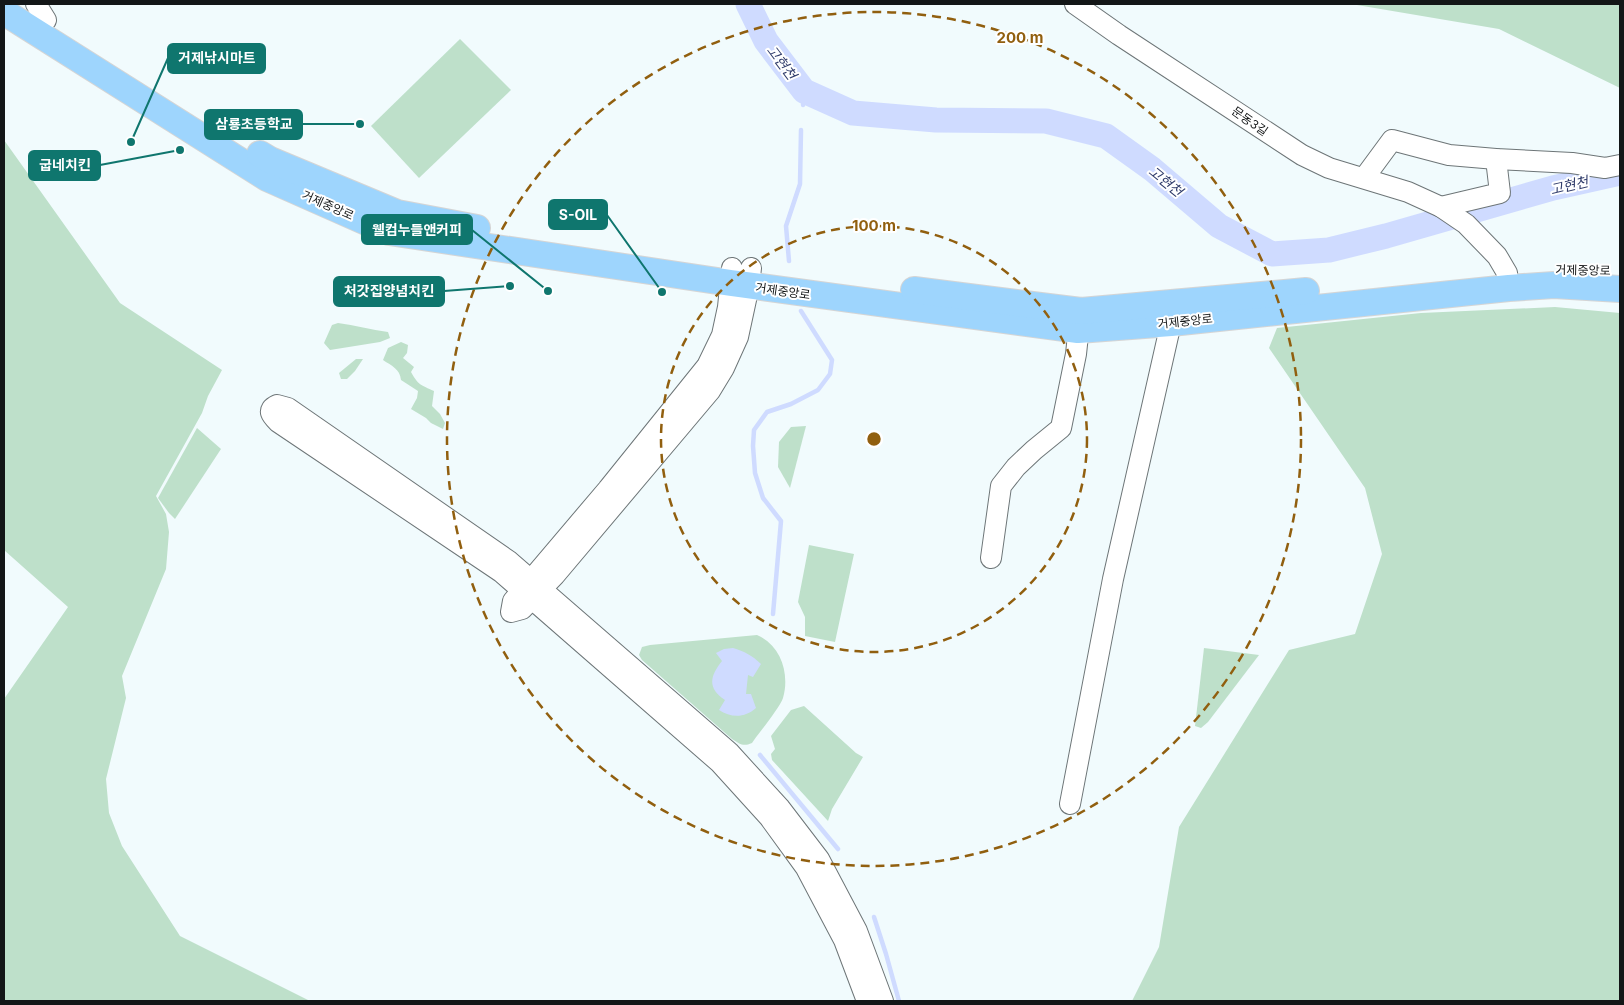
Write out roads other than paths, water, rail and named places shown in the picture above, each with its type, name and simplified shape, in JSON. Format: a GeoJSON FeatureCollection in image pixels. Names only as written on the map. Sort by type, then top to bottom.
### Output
{"type":"FeatureCollection","features":[{"type":"Feature","properties":{"kind":"main road","name":"거제중앙로"},"geometry":{"type":"LineString","coordinates":[[11,8],[41,12],[270,160],[397,213],[512,234],[739,287],[835,280],[1079,320]]}},
{"type":"Feature","properties":{"kind":"main road","name":"거제중앙로"},"geometry":{"type":"LineString","coordinates":[[11,8],[267,178],[390,232],[680,275],[739,287],[1079,320],[1508,280],[1546,270],[1613,270],[1620,272]]}},
{"type":"Feature","properties":{"kind":"main road","name":"거제중앙로"},"geometry":{"type":"LineString","coordinates":[[1508,280],[1620,289]]}},
{"type":"Feature","properties":{"kind":"street","name":"문동3길"},"geometry":{"type":"LineString","coordinates":[[1075,4],[1294,151],[1329,168],[1408,192],[1441,207],[1466,224],[1498,256],[1508,280]]}},
{"type":"Feature","properties":{"kind":"street"},"geometry":{"type":"LineString","coordinates":[[1364,178],[1392,140],[1449,155],[1572,163],[1604,168],[1620,165]]}},
{"type":"Feature","properties":{"kind":"street"},"geometry":{"type":"LineString","coordinates":[[1441,207],[1500,193],[1496,159]]}},
{"type":"Feature","properties":{"kind":"street"},"geometry":{"type":"LineString","coordinates":[[531,590],[608,489],[707,366],[722,336],[739,287]]}},
{"type":"Feature","properties":{"kind":"street"},"geometry":{"type":"LineString","coordinates":[[1070,804],[1114,579],[1170,313]]}},
{"type":"Feature","properties":{"kind":"street"},"geometry":{"type":"LineString","coordinates":[[991,558],[1001,486],[1022,461],[1061,428],[1076,354],[1079,320]]}},
{"type":"Feature","properties":{"kind":"street"},"geometry":{"type":"LineString","coordinates":[[867,1001],[844,940],[806,868],[769,817],[720,763],[531,590],[509,561],[288,408],[277,405],[272,409],[270,412],[271,416],[278,422],[501,572],[531,590],[729,752],[780,808],[819,859],[857,931],[883,1001]]}},
{"type":"Feature","properties":{"kind":"water"},"geometry":{"type":"Polygon","coordinates":[[[733,648],[748,654],[761,664],[753,677],[748,675],[746,694],[751,694],[756,708],[747,714],[738,716],[733,716],[719,710],[725,700],[715,691],[712,682],[715,672],[722,661],[716,653],[724,649],[733,648]]]}},
{"type":"Feature","properties":{"kind":"waterway","name":"고현천"},"geometry":{"type":"LineString","coordinates":[[748,4],[766,41],[804,91],[853,113],[936,120],[1046,121],[1106,136],[1152,169],[1219,226],[1272,254],[1329,250],[1386,236],[1553,188],[1620,173]]}},
{"type":"Feature","properties":{"kind":"waterway"},"geometry":{"type":"LineString","coordinates":[[803,105],[804,91]]}},
{"type":"Feature","properties":{"kind":"waterway"},"geometry":{"type":"LineString","coordinates":[[789,261],[786,226],[800,184],[801,130]]}},
{"type":"Feature","properties":{"kind":"waterway"},"geometry":{"type":"LineString","coordinates":[[773,614],[781,521],[763,498],[755,473],[754,430],[767,412],[791,404],[818,390],[830,374],[832,360],[801,311]]}},
{"type":"Feature","properties":{"kind":"waterway"},"geometry":{"type":"LineString","coordinates":[[760,755],[838,849]]}},
{"type":"Feature","properties":{"kind":"waterway"},"geometry":{"type":"LineString","coordinates":[[874,917],[899,1001]]}},
{"type":"Feature","properties":{"kind":"place","name":"삼룡초등학교"},"geometry":{"type":"Point","coordinates":[360,124]}},
{"type":"Feature","properties":{"kind":"place","name":"거제낚시마트"},"geometry":{"type":"Point","coordinates":[131,142]}},
{"type":"Feature","properties":{"kind":"place","name":"굽네치킨"},"geometry":{"type":"Point","coordinates":[180,150]}},
{"type":"Feature","properties":{"kind":"place","name":"처갓집양념치킨"},"geometry":{"type":"Point","coordinates":[510,286]}},
{"type":"Feature","properties":{"kind":"place","name":"웰컴누들앤커피"},"geometry":{"type":"Point","coordinates":[548,291]}},
{"type":"Feature","properties":{"kind":"place","name":"S-OIL"},"geometry":{"type":"Point","coordinates":[662,292]}}]}
